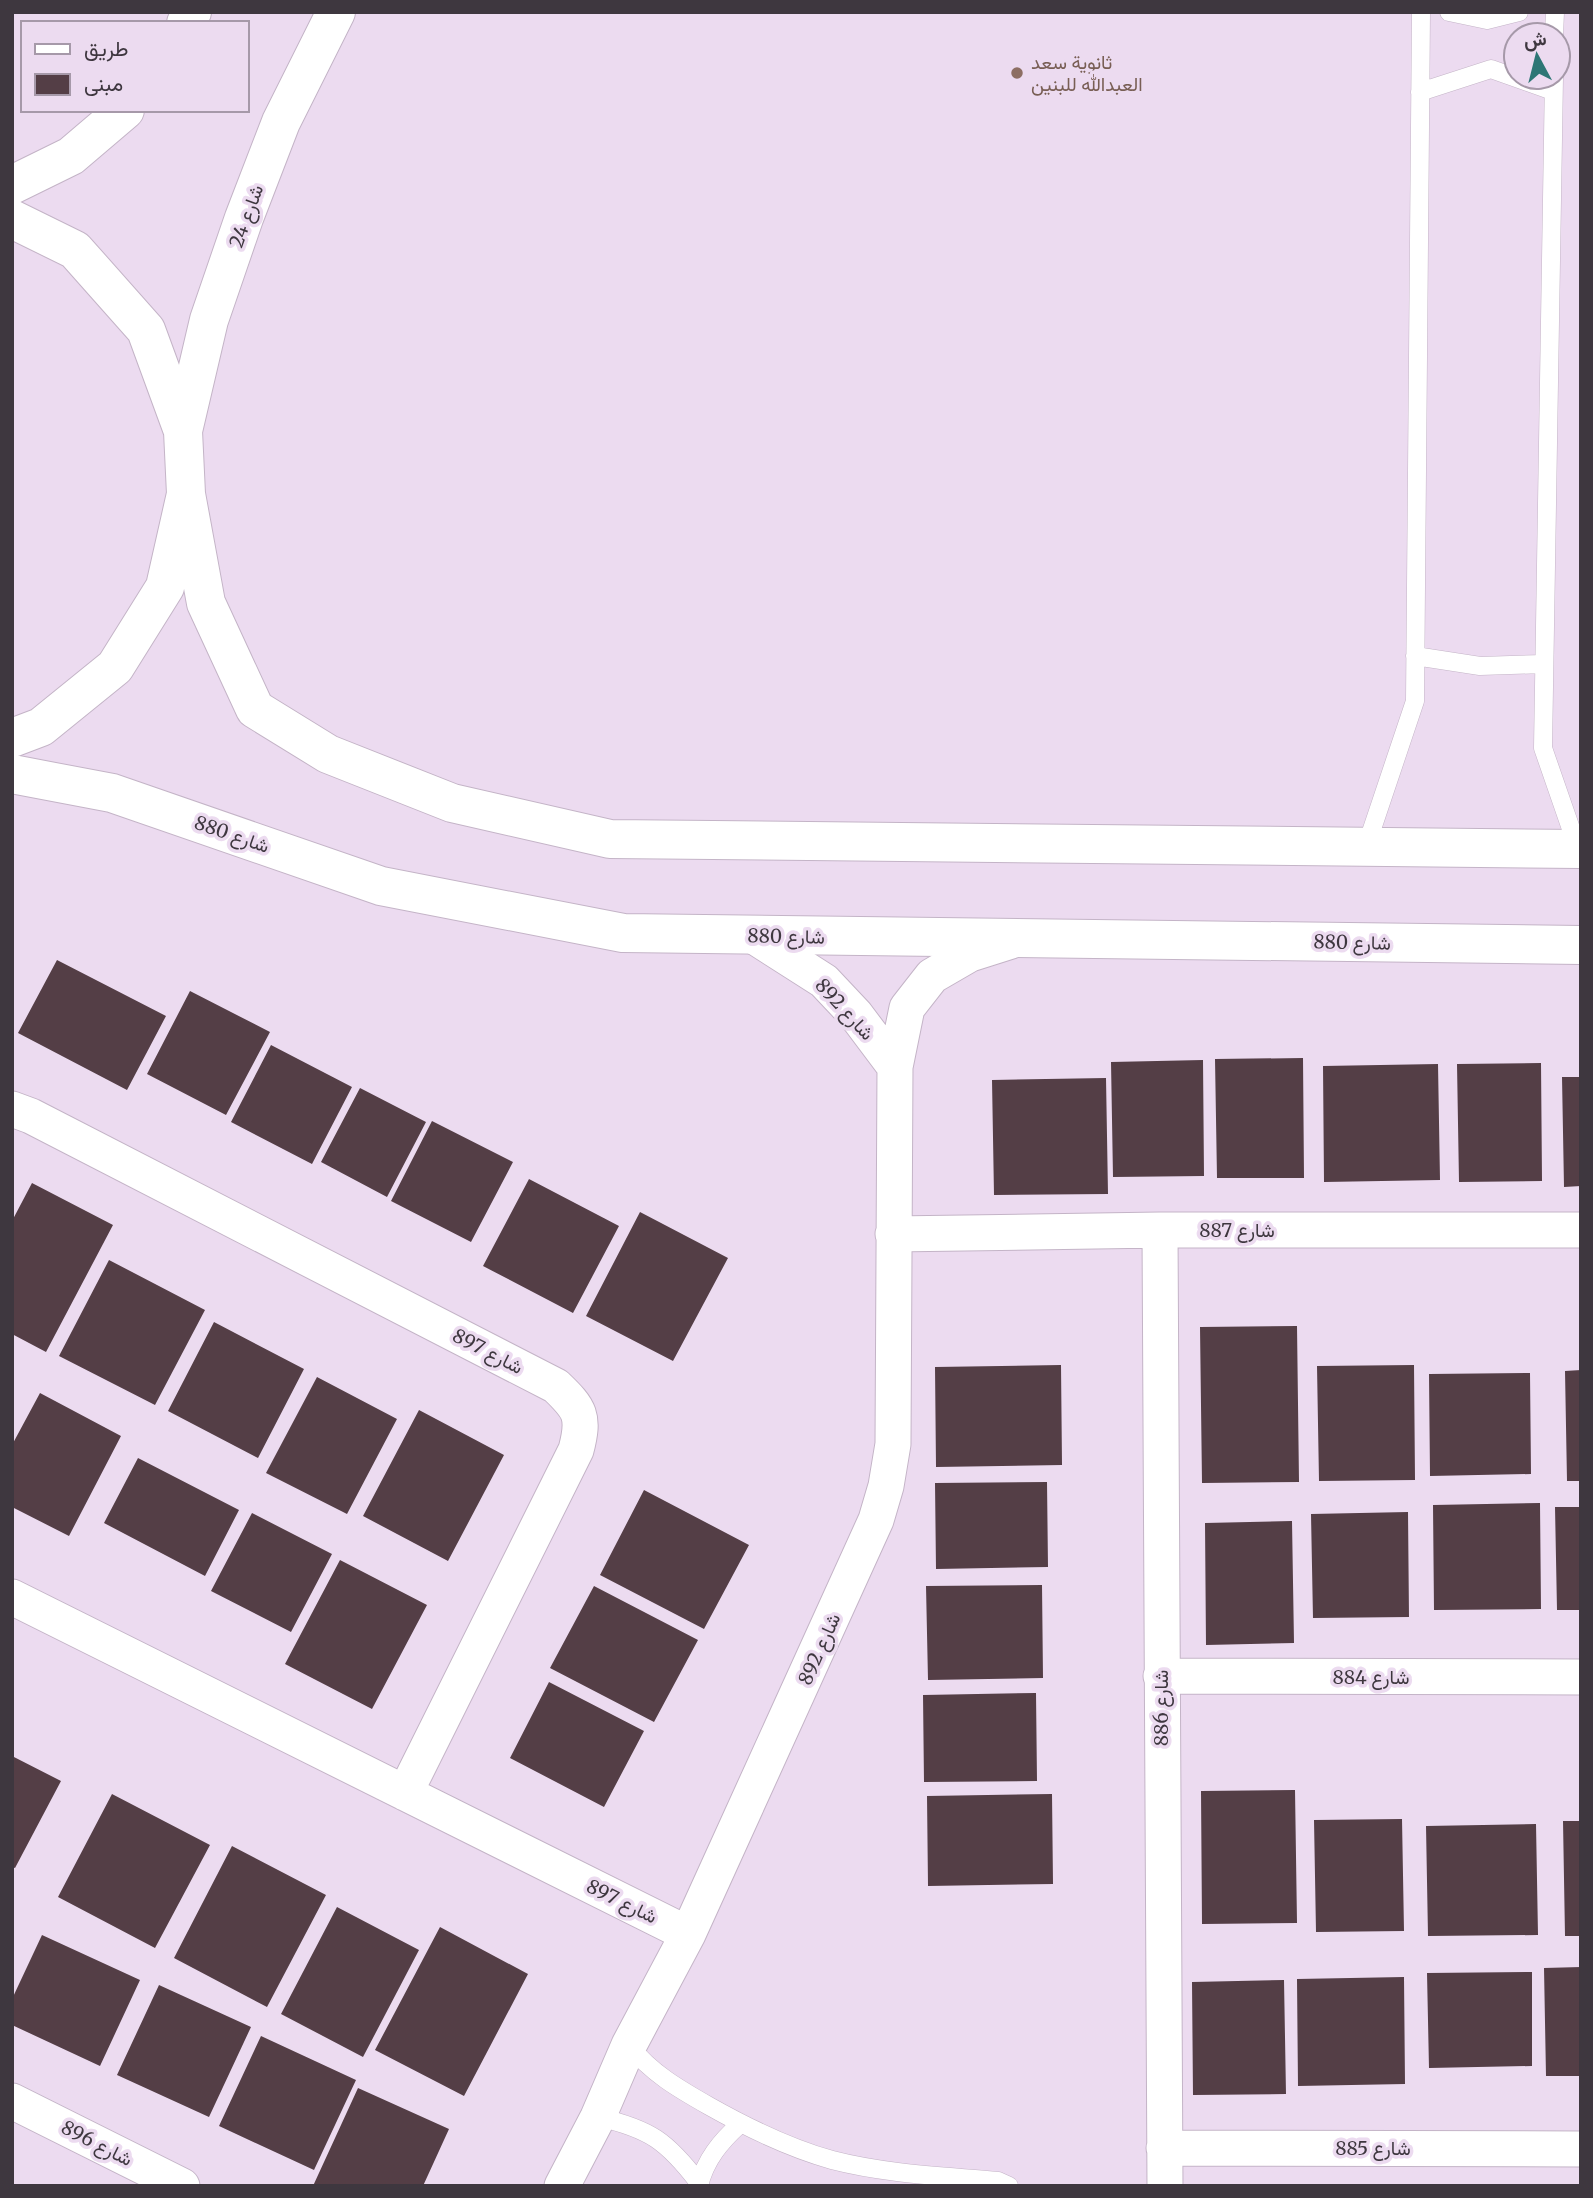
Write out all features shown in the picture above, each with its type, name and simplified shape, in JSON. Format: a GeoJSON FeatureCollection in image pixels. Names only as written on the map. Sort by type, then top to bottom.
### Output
{"type":"FeatureCollection","features":[{"type":"Feature","properties":{"kind":"street","name":"شارع 24"},"geometry":{"type":"LineString","coordinates":[[183,431],[209,320],[244,218],[281,121],[337,12]]}},
{"type":"Feature","properties":{"kind":"street"},"geometry":{"type":"LineString","coordinates":[[12,185],[71,156],[123,112]]}},
{"type":"Feature","properties":{"kind":"street"},"geometry":{"type":"LineString","coordinates":[[12,219],[75,250],[146,330],[183,431],[186,494],[206,603],[255,709],[328,754],[452,803],[610,839],[1580,849]]}},
{"type":"Feature","properties":{"kind":"street"},"geometry":{"type":"LineString","coordinates":[[12,738],[41,727],[115,667],[165,587],[186,494]]}},
{"type":"Feature","properties":{"kind":"street","name":"شارع 880"},"geometry":{"type":"LineString","coordinates":[[12,774],[113,793],[381,886],[622,933],[1581,945]]}},
{"type":"Feature","properties":{"kind":"street","name":"شارع 892"},"geometry":{"type":"LineString","coordinates":[[752,935],[824,981],[856,1015],[895,1067]]}},
{"type":"Feature","properties":{"kind":"street","name":"شارع 892"},"geometry":{"type":"LineString","coordinates":[[562,2186],[598,2117],[629,2045],[688,1934],[776,1744],[876,1520],[886,1486],[893,1444],[895,1067],[906,1009],[932,976],[970,954],[1019,939]]}},
{"type":"Feature","properties":{"kind":"street","name":"شارع 897"},"geometry":{"type":"LineString","coordinates":[[12,1109],[31,1116],[556,1386],[581,1414],[581,1430],[576,1450],[405,1793]]}},
{"type":"Feature","properties":{"kind":"street","name":"شارع 887"},"geometry":{"type":"LineString","coordinates":[[893,1234],[1160,1230],[1581,1230]]}},
{"type":"Feature","properties":{"kind":"street","name":"شارع 886"},"geometry":{"type":"LineString","coordinates":[[1160,1230],[1165,2186]]}},
{"type":"Feature","properties":{"kind":"street","name":"شارع 897"},"geometry":{"type":"LineString","coordinates":[[12,1597],[688,1934]]}},
{"type":"Feature","properties":{"kind":"street","name":"شارع 884"},"geometry":{"type":"LineString","coordinates":[[1161,1676],[1581,1677]]}},
{"type":"Feature","properties":{"kind":"street","name":"شارع 896"},"geometry":{"type":"LineString","coordinates":[[12,2101],[182,2186]]}},
{"type":"Feature","properties":{"kind":"street","name":"شارع 885"},"geometry":{"type":"LineString","coordinates":[[1164,2148],[1581,2149]]}},
{"type":"Feature","properties":{"kind":"lane"},"geometry":{"type":"LineString","coordinates":[[1366,847],[1415,701],[1421,12]]}},
{"type":"Feature","properties":{"kind":"lane"},"geometry":{"type":"LineString","coordinates":[[1449,12],[1487,19],[1519,12]]}},
{"type":"Feature","properties":{"kind":"lane"},"geometry":{"type":"LineString","coordinates":[[1420,93],[1492,69],[1502,71]]}},
{"type":"Feature","properties":{"kind":"lane"},"geometry":{"type":"LineString","coordinates":[[1553,91],[1543,748],[1580,849]]}},
{"type":"Feature","properties":{"kind":"lane"},"geometry":{"type":"LineString","coordinates":[[1415,656],[1480,666],[1544,664]]}},
{"type":"Feature","properties":{"kind":"lane"},"geometry":{"type":"LineString","coordinates":[[629,2045],[642,2062],[660,2077],[740,2123],[785,2144],[832,2160],[894,2171],[998,2181],[1009,2186]]}},
{"type":"Feature","properties":{"kind":"lane"},"geometry":{"type":"LineString","coordinates":[[598,2117],[629,2124],[656,2137],[678,2155],[699,2184]]}},
{"type":"Feature","properties":{"kind":"lane"},"geometry":{"type":"LineString","coordinates":[[699,2184],[708,2160],[740,2123]]}},
{"type":"Feature","properties":{"kind":"building"},"geometry":{"type":"Polygon","coordinates":[[[57,960],[166,1016],[127,1090],[18,1033],[57,960]]]}},
{"type":"Feature","properties":{"kind":"building"},"geometry":{"type":"Polygon","coordinates":[[[190,991],[270,1032],[226,1115],[147,1074],[190,991]]]}},
{"type":"Feature","properties":{"kind":"building"},"geometry":{"type":"Polygon","coordinates":[[[271,1045],[352,1087],[312,1164],[231,1122],[271,1045]]]}},
{"type":"Feature","properties":{"kind":"building"},"geometry":{"type":"Polygon","coordinates":[[[1303,1058],[1304,1178],[1217,1178],[1215,1059],[1303,1058]]]}},
{"type":"Feature","properties":{"kind":"building"},"geometry":{"type":"Polygon","coordinates":[[[1203,1060],[1204,1176],[1113,1177],[1111,1062],[1203,1060]]]}},
{"type":"Feature","properties":{"kind":"building"},"geometry":{"type":"Polygon","coordinates":[[[1541,1063],[1542,1181],[1459,1182],[1457,1064],[1541,1063]]]}},
{"type":"Feature","properties":{"kind":"building"},"geometry":{"type":"Polygon","coordinates":[[[1438,1064],[1440,1180],[1324,1182],[1323,1066],[1438,1064]]]}},
{"type":"Feature","properties":{"kind":"building"},"geometry":{"type":"Polygon","coordinates":[[[1562,1077],[1581,1077],[1581,1186],[1564,1187],[1562,1077]]]}},
{"type":"Feature","properties":{"kind":"building"},"geometry":{"type":"Polygon","coordinates":[[[1106,1078],[1108,1194],[994,1195],[992,1080],[1106,1078]]]}},
{"type":"Feature","properties":{"kind":"building"},"geometry":{"type":"Polygon","coordinates":[[[360,1088],[426,1122],[387,1197],[321,1162],[360,1088]]]}},
{"type":"Feature","properties":{"kind":"building"},"geometry":{"type":"Polygon","coordinates":[[[432,1121],[513,1162],[471,1242],[391,1201],[432,1121]]]}},
{"type":"Feature","properties":{"kind":"building"},"geometry":{"type":"Polygon","coordinates":[[[529,1179],[619,1226],[573,1313],[483,1266],[529,1179]]]}},
{"type":"Feature","properties":{"kind":"building"},"geometry":{"type":"Polygon","coordinates":[[[32,1183],[113,1225],[46,1352],[12,1334],[12,1221],[32,1183]]]}},
{"type":"Feature","properties":{"kind":"building"},"geometry":{"type":"Polygon","coordinates":[[[640,1212],[728,1258],[673,1361],[586,1316],[640,1212]]]}},
{"type":"Feature","properties":{"kind":"building"},"geometry":{"type":"Polygon","coordinates":[[[109,1260],[205,1310],[155,1405],[59,1356],[109,1260]]]}},
{"type":"Feature","properties":{"kind":"building"},"geometry":{"type":"Polygon","coordinates":[[[214,1322],[304,1369],[258,1458],[168,1411],[214,1322]]]}},
{"type":"Feature","properties":{"kind":"building"},"geometry":{"type":"Polygon","coordinates":[[[1297,1326],[1299,1482],[1202,1483],[1200,1327],[1297,1326]]]}},
{"type":"Feature","properties":{"kind":"building"},"geometry":{"type":"Polygon","coordinates":[[[1061,1365],[1062,1465],[936,1467],[935,1367],[1061,1365]]]}},
{"type":"Feature","properties":{"kind":"building"},"geometry":{"type":"Polygon","coordinates":[[[1414,1365],[1415,1480],[1319,1481],[1317,1366],[1414,1365]]]}},
{"type":"Feature","properties":{"kind":"building"},"geometry":{"type":"Polygon","coordinates":[[[1581,1370],[1581,1481],[1567,1481],[1565,1371],[1581,1370]]]}},
{"type":"Feature","properties":{"kind":"building"},"geometry":{"type":"Polygon","coordinates":[[[1530,1373],[1531,1474],[1430,1476],[1429,1374],[1530,1373]]]}},
{"type":"Feature","properties":{"kind":"building"},"geometry":{"type":"Polygon","coordinates":[[[317,1377],[397,1419],[347,1514],[266,1473],[317,1377]]]}},
{"type":"Feature","properties":{"kind":"building"},"geometry":{"type":"Polygon","coordinates":[[[40,1393],[121,1436],[69,1536],[12,1507],[12,1445],[40,1393]]]}},
{"type":"Feature","properties":{"kind":"building"},"geometry":{"type":"Polygon","coordinates":[[[419,1410],[504,1455],[448,1561],[363,1516],[419,1410]]]}},
{"type":"Feature","properties":{"kind":"building"},"geometry":{"type":"Polygon","coordinates":[[[138,1458],[239,1510],[205,1576],[104,1523],[138,1458]]]}},
{"type":"Feature","properties":{"kind":"building"},"geometry":{"type":"Polygon","coordinates":[[[1047,1482],[1048,1567],[936,1569],[935,1483],[1047,1482]]]}},
{"type":"Feature","properties":{"kind":"building"},"geometry":{"type":"Polygon","coordinates":[[[644,1490],[749,1545],[704,1629],[600,1575],[644,1490]]]}},
{"type":"Feature","properties":{"kind":"building"},"geometry":{"type":"Polygon","coordinates":[[[1540,1503],[1541,1609],[1434,1610],[1433,1505],[1540,1503]]]}},
{"type":"Feature","properties":{"kind":"building"},"geometry":{"type":"Polygon","coordinates":[[[1555,1507],[1581,1507],[1581,1610],[1557,1610],[1555,1507]]]}},
{"type":"Feature","properties":{"kind":"building"},"geometry":{"type":"Polygon","coordinates":[[[1408,1512],[1409,1617],[1313,1618],[1311,1514],[1408,1512]]]}},
{"type":"Feature","properties":{"kind":"building"},"geometry":{"type":"Polygon","coordinates":[[[252,1513],[332,1554],[291,1632],[211,1591],[252,1513]]]}},
{"type":"Feature","properties":{"kind":"building"},"geometry":{"type":"Polygon","coordinates":[[[1292,1521],[1294,1643],[1206,1645],[1205,1523],[1292,1521]]]}},
{"type":"Feature","properties":{"kind":"building"},"geometry":{"type":"Polygon","coordinates":[[[340,1560],[427,1605],[372,1709],[285,1664],[340,1560]]]}},
{"type":"Feature","properties":{"kind":"building"},"geometry":{"type":"Polygon","coordinates":[[[1042,1585],[1043,1678],[928,1680],[926,1586],[1042,1585]]]}},
{"type":"Feature","properties":{"kind":"building"},"geometry":{"type":"Polygon","coordinates":[[[594,1586],[698,1640],[654,1722],[550,1668],[594,1586]]]}},
{"type":"Feature","properties":{"kind":"building"},"geometry":{"type":"Polygon","coordinates":[[[549,1682],[644,1731],[604,1807],[510,1758],[549,1682]]]}},
{"type":"Feature","properties":{"kind":"building"},"geometry":{"type":"Polygon","coordinates":[[[1036,1693],[1037,1781],[924,1782],[923,1695],[1036,1693]]]}},
{"type":"Feature","properties":{"kind":"building"},"geometry":{"type":"Polygon","coordinates":[[[12,1756],[61,1781],[15,1868],[12,1867],[12,1756]]]}},
{"type":"Feature","properties":{"kind":"building"},"geometry":{"type":"Polygon","coordinates":[[[1295,1790],[1297,1923],[1202,1924],[1201,1791],[1295,1790]]]}},
{"type":"Feature","properties":{"kind":"building"},"geometry":{"type":"Polygon","coordinates":[[[112,1794],[210,1845],[155,1948],[58,1897],[112,1794]]]}},
{"type":"Feature","properties":{"kind":"building"},"geometry":{"type":"Polygon","coordinates":[[[1052,1794],[1053,1884],[928,1886],[927,1796],[1052,1794]]]}},
{"type":"Feature","properties":{"kind":"building"},"geometry":{"type":"Polygon","coordinates":[[[1402,1819],[1404,1931],[1316,1932],[1314,1820],[1402,1819]]]}},
{"type":"Feature","properties":{"kind":"building"},"geometry":{"type":"Polygon","coordinates":[[[1563,1821],[1581,1821],[1581,1936],[1565,1936],[1563,1821]]]}},
{"type":"Feature","properties":{"kind":"building"},"geometry":{"type":"Polygon","coordinates":[[[1536,1824],[1538,1935],[1428,1936],[1426,1826],[1536,1824]]]}},
{"type":"Feature","properties":{"kind":"building"},"geometry":{"type":"Polygon","coordinates":[[[232,1846],[326,1895],[267,2007],[174,1958],[232,1846]]]}},
{"type":"Feature","properties":{"kind":"building"},"geometry":{"type":"Polygon","coordinates":[[[337,1907],[419,1950],[363,2057],[281,2014],[337,1907]]]}},
{"type":"Feature","properties":{"kind":"building"},"geometry":{"type":"Polygon","coordinates":[[[440,1927],[528,1974],[464,2096],[375,2050],[440,1927]]]}},
{"type":"Feature","properties":{"kind":"building"},"geometry":{"type":"Polygon","coordinates":[[[42,1935],[140,1980],[100,2066],[12,2025],[12,1999],[42,1935]]]}},
{"type":"Feature","properties":{"kind":"building"},"geometry":{"type":"Polygon","coordinates":[[[1581,1967],[1581,2076],[1546,2076],[1544,1968],[1581,1967]]]}},
{"type":"Feature","properties":{"kind":"building"},"geometry":{"type":"Polygon","coordinates":[[[1532,1972],[1532,2066],[1429,2068],[1427,1973],[1532,1972]]]}},
{"type":"Feature","properties":{"kind":"building"},"geometry":{"type":"Polygon","coordinates":[[[1404,1977],[1405,2084],[1298,2086],[1297,1979],[1404,1977]]]}},
{"type":"Feature","properties":{"kind":"building"},"geometry":{"type":"Polygon","coordinates":[[[1284,1980],[1286,2094],[1193,2095],[1192,1982],[1284,1980]]]}},
{"type":"Feature","properties":{"kind":"building"},"geometry":{"type":"Polygon","coordinates":[[[159,1985],[251,2027],[209,2117],[117,2075],[159,1985]]]}},
{"type":"Feature","properties":{"kind":"building"},"geometry":{"type":"Polygon","coordinates":[[[261,2036],[356,2080],[314,2170],[219,2126],[261,2036]]]}},
{"type":"Feature","properties":{"kind":"building"},"geometry":{"type":"Polygon","coordinates":[[[358,2088],[449,2129],[423,2186],[313,2186],[358,2088]]]}},
{"type":"Feature","properties":{"kind":"place","name":"ثانوية سعد العبدالله للبنين"},"geometry":{"type":"Point","coordinates":[1017,73]}}]}
